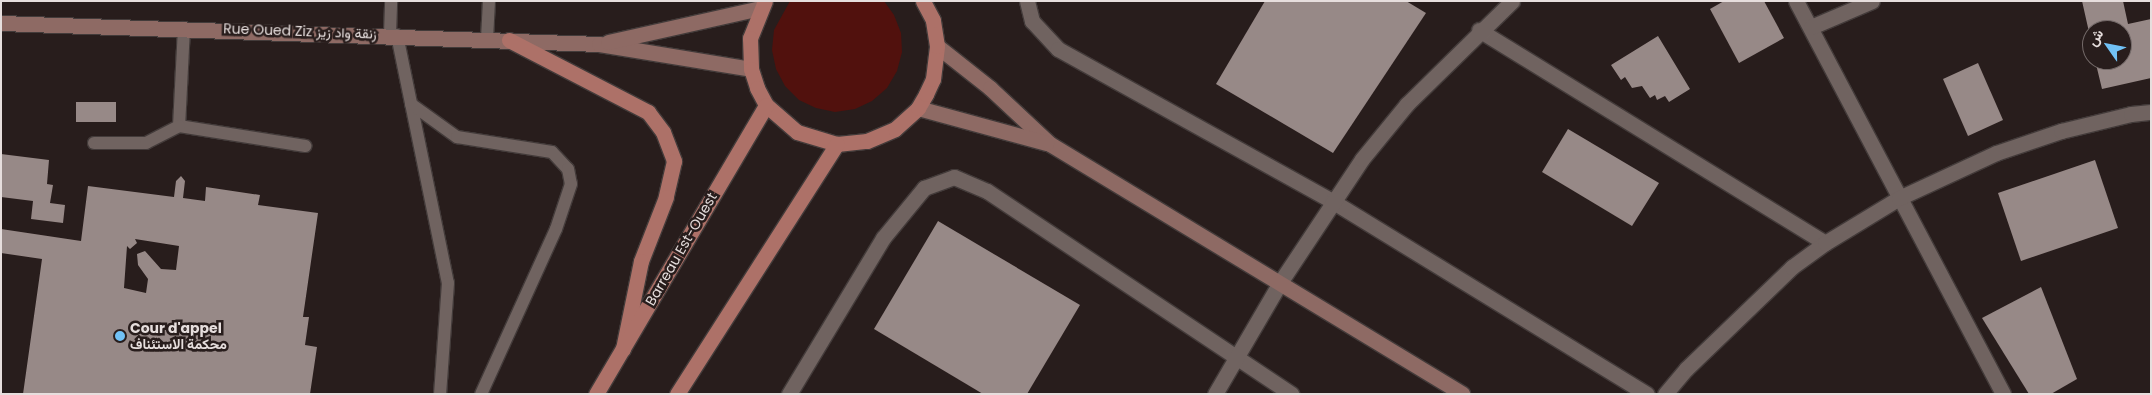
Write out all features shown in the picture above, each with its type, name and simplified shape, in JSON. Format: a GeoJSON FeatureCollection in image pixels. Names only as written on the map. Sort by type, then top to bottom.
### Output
{"type":"FeatureCollection","features":[{"type":"Feature","properties":{"kind":"main road"},"geometry":{"type":"LineString","coordinates":[[762,5],[750,38],[751,69],[766,105],[797,132],[837,144],[867,141],[888,132],[918,108],[933,78],[938,46],[933,20],[923,1]]}},
{"type":"Feature","properties":{"kind":"main road"},"geometry":{"type":"LineString","coordinates":[[509,40],[648,112],[662,132],[674,160],[666,197],[642,261],[623,349]]}},
{"type":"Feature","properties":{"kind":"main road","name":"Barreau Est-Ouest"},"geometry":{"type":"LineString","coordinates":[[596,394],[766,105]]}},
{"type":"Feature","properties":{"kind":"main road"},"geometry":{"type":"LineString","coordinates":[[677,394],[837,144]]}},
{"type":"Feature","properties":{"kind":"street"},"geometry":{"type":"LineString","coordinates":[[1027,1],[1032,21],[1058,49],[1332,201],[1647,394]]}},
{"type":"Feature","properties":{"kind":"street"},"geometry":{"type":"LineString","coordinates":[[1215,394],[1281,281],[1332,201],[1407,104],[1479,30],[1512,1]]}},
{"type":"Feature","properties":{"kind":"street"},"geometry":{"type":"LineString","coordinates":[[1796,1],[2003,394]]}},
{"type":"Feature","properties":{"kind":"street"},"geometry":{"type":"LineString","coordinates":[[1811,27],[1872,1]]}},
{"type":"Feature","properties":{"kind":"street","name":"Rue Oued Ziz زنقة واد زيز"},"geometry":{"type":"LineString","coordinates":[[599,44],[762,5]]}},
{"type":"Feature","properties":{"kind":"street","name":"Rue Oued Ziz زنقة واد زيز"},"geometry":{"type":"LineString","coordinates":[[1,23],[393,35],[599,44],[751,69]]}},
{"type":"Feature","properties":{"kind":"street"},"geometry":{"type":"LineString","coordinates":[[1479,30],[1825,243]]}},
{"type":"Feature","properties":{"kind":"street"},"geometry":{"type":"LineString","coordinates":[[938,46],[990,88],[1050,144],[1281,281],[1462,394]]}},
{"type":"Feature","properties":{"kind":"street"},"geometry":{"type":"LineString","coordinates":[[918,108],[1050,144]]}},
{"type":"Feature","properties":{"kind":"street"},"geometry":{"type":"LineString","coordinates":[[1665,394],[1748,307],[1825,243],[1899,198],[1996,153],[2061,131],[2131,114],[2151,112]]}},
{"type":"Feature","properties":{"kind":"street"},"geometry":{"type":"LineString","coordinates":[[789,394],[884,238],[924,188],[954,177],[987,191],[1236,359],[1292,394]]}},
{"type":"Feature","properties":{"kind":"lane"},"geometry":{"type":"LineString","coordinates":[[391,1],[393,35],[411,104],[448,283],[440,394]]}},
{"type":"Feature","properties":{"kind":"lane"},"geometry":{"type":"LineString","coordinates":[[486,39],[489,1]]}},
{"type":"Feature","properties":{"kind":"lane"},"geometry":{"type":"LineString","coordinates":[[179,126],[184,28]]}},
{"type":"Feature","properties":{"kind":"lane"},"geometry":{"type":"LineString","coordinates":[[411,104],[457,137],[552,152],[568,169],[571,184],[556,229],[480,394]]}},
{"type":"Feature","properties":{"kind":"lane"},"geometry":{"type":"LineString","coordinates":[[94,143],[146,143],[179,126],[305,146]]}},
{"type":"Feature","properties":{"kind":"shaded area"},"geometry":{"type":"Polygon","coordinates":[[[790,1],[884,1],[894,15],[901,33],[902,52],[897,71],[887,88],[872,101],[855,109],[835,112],[816,108],[799,100],[785,86],[776,69],[772,50],[774,30],[790,1]]]}},
{"type":"Feature","properties":{"kind":"building"},"geometry":{"type":"Polygon","coordinates":[[[1265,1],[1406,1],[1426,13],[1333,153],[1216,84],[1265,1]]]}},
{"type":"Feature","properties":{"kind":"building"},"geometry":{"type":"Polygon","coordinates":[[[1724,1],[1764,1],[1784,38],[1739,63],[1710,9],[1724,1]]]}},
{"type":"Feature","properties":{"kind":"building"},"geometry":{"type":"Polygon","coordinates":[[[2082,1],[2123,1],[2127,20],[2086,20],[2082,1]]]}},
{"type":"Feature","properties":{"kind":"building"},"geometry":{"type":"Polygon","coordinates":[[[2151,19],[2151,78],[2102,89],[2097,70],[2132,70],[2132,23],[2151,19]]]}},
{"type":"Feature","properties":{"kind":"building"},"geometry":{"type":"Polygon","coordinates":[[[1658,36],[1690,89],[1669,102],[1665,96],[1657,100],[1655,95],[1650,98],[1642,86],[1632,88],[1625,77],[1621,80],[1611,65],[1658,36]]]}},
{"type":"Feature","properties":{"kind":"building"},"geometry":{"type":"Polygon","coordinates":[[[1978,63],[2003,120],[1968,136],[1943,79],[1978,63]]]}},
{"type":"Feature","properties":{"kind":"building"},"geometry":{"type":"Polygon","coordinates":[[[76,102],[116,102],[116,122],[76,122],[76,102]]]}},
{"type":"Feature","properties":{"kind":"building"},"geometry":{"type":"Polygon","coordinates":[[[1568,129],[1659,183],[1632,226],[1542,172],[1568,129]]]}},
{"type":"Feature","properties":{"kind":"building"},"geometry":{"type":"Polygon","coordinates":[[[1,154],[49,160],[47,184],[53,185],[50,203],[65,205],[63,223],[31,219],[33,201],[1,197],[1,154]]]}},
{"type":"Feature","properties":{"kind":"building"},"geometry":{"type":"Polygon","coordinates":[[[2095,160],[2118,228],[2021,261],[1998,193],[2095,160]]]}},
{"type":"Feature","properties":{"kind":"building"},"geometry":{"type":"Polygon","coordinates":[[[181,176],[185,181],[183,198],[205,201],[206,187],[260,195],[258,205],[318,213],[303,317],[309,317],[305,345],[317,347],[310,394],[23,394],[42,259],[1,253],[1,229],[81,241],[88,186],[174,197],[176,181],[181,176]],[[135,239],[137,243],[130,249],[127,246],[124,288],[146,293],[148,279],[138,265],[137,254],[145,251],[161,269],[176,270],[179,246],[135,239]]]}},
{"type":"Feature","properties":{"kind":"building"},"geometry":{"type":"Polygon","coordinates":[[[938,221],[1080,305],[1027,394],[983,394],[874,329],[938,221]]]}},
{"type":"Feature","properties":{"kind":"building"},"geometry":{"type":"Polygon","coordinates":[[[2041,287],[2077,379],[2051,394],[2029,394],[1982,318],[2041,287]]]}},
{"type":"Feature","properties":{"kind":"place","name":"Cour d'appel محكمة الاستئناف"},"geometry":{"type":"Point","coordinates":[120,336]}}]}
